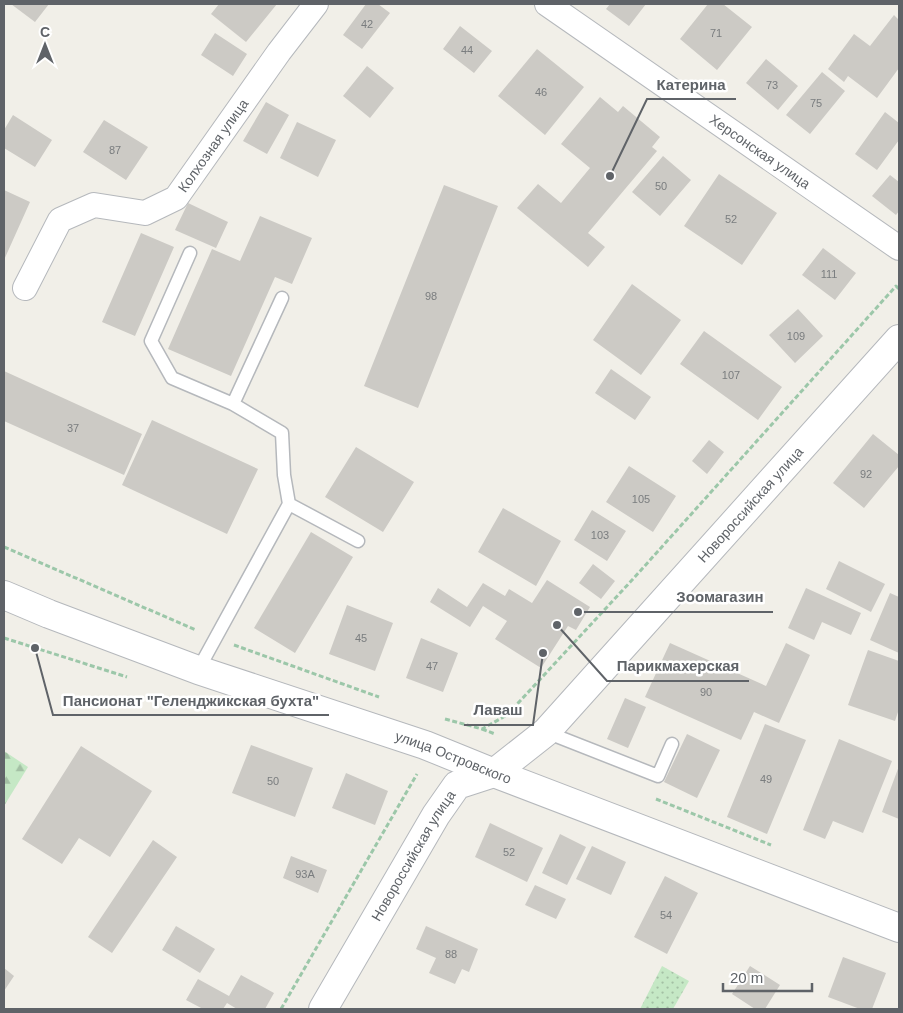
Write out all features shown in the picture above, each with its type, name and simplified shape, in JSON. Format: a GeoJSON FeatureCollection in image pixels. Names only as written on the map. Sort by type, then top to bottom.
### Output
{"type":"FeatureCollection","features":[{"type":"Feature","properties":{"kind":"street","name":"Колхозная улица"},"geometry":{"type":"LineString","coordinates":[[25,288],[60,220],[94,205],[145,213],[176,198],[279,52],[316,4]]}},
{"type":"Feature","properties":{"kind":"street","name":"Херсонская улица"},"geometry":{"type":"LineString","coordinates":[[547,4],[899,248]]}},
{"type":"Feature","properties":{"kind":"street","name":"Новороссийская улица"},"geometry":{"type":"LineString","coordinates":[[323,1009],[436,815],[456,785],[494,773],[546,732],[899,340]]}},
{"type":"Feature","properties":{"kind":"street","name":"улица Островского"},"geometry":{"type":"LineString","coordinates":[[4,595],[198,670],[425,745],[899,928]]}},
{"type":"Feature","properties":{"kind":"lane"},"geometry":{"type":"LineString","coordinates":[[190,253],[151,341],[172,378],[234,404],[282,433],[284,475],[289,504],[198,670]]}},
{"type":"Feature","properties":{"kind":"lane"},"geometry":{"type":"LineString","coordinates":[[234,404],[282,298]]}},
{"type":"Feature","properties":{"kind":"lane"},"geometry":{"type":"LineString","coordinates":[[289,504],[358,541]]}},
{"type":"Feature","properties":{"kind":"lane"},"geometry":{"type":"LineString","coordinates":[[546,732],[658,776],[672,744]]}},
{"type":"Feature","properties":{"kind":"path"},"geometry":{"type":"LineString","coordinates":[[280,1009],[422,765],[419,756],[439,718],[482,729],[507,714],[632,579],[896,286],[899,289]]}},
{"type":"Feature","properties":{"kind":"path"},"geometry":{"type":"LineString","coordinates":[[4,547],[215,638],[383,698]]}},
{"type":"Feature","properties":{"kind":"path"},"geometry":{"type":"LineString","coordinates":[[650,796],[779,849]]}},
{"type":"Feature","properties":{"kind":"green space"},"geometry":{"type":"Polygon","coordinates":[[[4,751],[28,767],[4,806],[4,751]]]}},
{"type":"Feature","properties":{"kind":"green space"},"geometry":{"type":"Polygon","coordinates":[[[662,966],[689,981],[673,1009],[640,1009],[662,966]]]}},
{"type":"Feature","properties":{"kind":"building"},"geometry":{"type":"Polygon","coordinates":[[[11,4],[49,4],[35,22],[11,4]]]}},
{"type":"Feature","properties":{"kind":"building"},"geometry":{"type":"Polygon","coordinates":[[[219,4],[277,4],[246,42],[211,14],[219,4]]]}},
{"type":"Feature","properties":{"kind":"building"},"geometry":{"type":"Polygon","coordinates":[[[366,4],[378,4],[390,13],[362,49],[343,35],[366,4]]]}},
{"type":"Feature","properties":{"kind":"building"},"geometry":{"type":"Polygon","coordinates":[[[610,4],[646,4],[629,26],[606,9],[610,4]]]}},
{"type":"Feature","properties":{"kind":"building"},"geometry":{"type":"Polygon","coordinates":[[[708,4],[723,4],[752,27],[717,70],[680,39],[708,4]]]}},
{"type":"Feature","properties":{"kind":"building"},"geometry":{"type":"Polygon","coordinates":[[[894,15],[899,20],[899,68],[877,98],[848,76],[844,82],[828,69],[854,34],[870,46],[894,15]]]}},
{"type":"Feature","properties":{"kind":"building"},"geometry":{"type":"Polygon","coordinates":[[[460,26],[492,51],[474,73],[443,49],[460,26]]]}},
{"type":"Feature","properties":{"kind":"building"},"geometry":{"type":"Polygon","coordinates":[[[215,33],[247,54],[233,76],[201,55],[215,33]]]}},
{"type":"Feature","properties":{"kind":"building"},"geometry":{"type":"Polygon","coordinates":[[[537,49],[584,87],[545,135],[498,96],[537,49]]]}},
{"type":"Feature","properties":{"kind":"building"},"geometry":{"type":"Polygon","coordinates":[[[766,59],[798,86],[778,110],[746,83],[766,59]]]}},
{"type":"Feature","properties":{"kind":"building"},"geometry":{"type":"Polygon","coordinates":[[[367,66],[394,88],[370,118],[343,96],[367,66]]]}},
{"type":"Feature","properties":{"kind":"building"},"geometry":{"type":"Polygon","coordinates":[[[822,72],[845,91],[810,134],[786,115],[822,72]]]}},
{"type":"Feature","properties":{"kind":"building"},"geometry":{"type":"Polygon","coordinates":[[[600,97],[618,112],[623,106],[660,137],[652,147],[657,151],[588,233],[605,247],[588,267],[517,208],[538,184],[561,203],[590,168],[561,144],[600,97]]]}},
{"type":"Feature","properties":{"kind":"building"},"geometry":{"type":"Polygon","coordinates":[[[266,102],[289,115],[267,154],[243,141],[266,102]]]}},
{"type":"Feature","properties":{"kind":"building"},"geometry":{"type":"Polygon","coordinates":[[[885,112],[899,123],[899,140],[877,170],[855,154],[885,112]]]}},
{"type":"Feature","properties":{"kind":"building"},"geometry":{"type":"Polygon","coordinates":[[[13,115],[52,140],[35,167],[4,148],[4,130],[13,115]]]}},
{"type":"Feature","properties":{"kind":"building"},"geometry":{"type":"Polygon","coordinates":[[[104,120],[148,147],[126,180],[83,152],[104,120]]]}},
{"type":"Feature","properties":{"kind":"building"},"geometry":{"type":"Polygon","coordinates":[[[297,122],[336,140],[318,177],[280,158],[297,122]]]}},
{"type":"Feature","properties":{"kind":"building"},"geometry":{"type":"Polygon","coordinates":[[[663,156],[691,180],[660,216],[632,192],[663,156]]]}},
{"type":"Feature","properties":{"kind":"building"},"geometry":{"type":"Polygon","coordinates":[[[719,174],[777,213],[742,265],[684,226],[719,174]]]}},
{"type":"Feature","properties":{"kind":"building"},"geometry":{"type":"Polygon","coordinates":[[[890,175],[899,182],[899,211],[896,215],[872,196],[890,175]]]}},
{"type":"Feature","properties":{"kind":"building"},"geometry":{"type":"Polygon","coordinates":[[[444,185],[498,206],[418,408],[364,386],[444,185]]]}},
{"type":"Feature","properties":{"kind":"building"},"geometry":{"type":"Polygon","coordinates":[[[4,190],[30,202],[4,260],[4,190]]]}},
{"type":"Feature","properties":{"kind":"building"},"geometry":{"type":"Polygon","coordinates":[[[188,203],[228,222],[216,248],[175,230],[188,203]]]}},
{"type":"Feature","properties":{"kind":"building"},"geometry":{"type":"Polygon","coordinates":[[[260,216],[312,238],[292,284],[275,277],[231,376],[168,349],[212,249],[240,261],[260,216]]]}},
{"type":"Feature","properties":{"kind":"building"},"geometry":{"type":"Polygon","coordinates":[[[141,233],[174,247],[135,336],[102,322],[141,233]]]}},
{"type":"Feature","properties":{"kind":"building"},"geometry":{"type":"Polygon","coordinates":[[[823,248],[856,273],[835,300],[802,275],[823,248]]]}},
{"type":"Feature","properties":{"kind":"building"},"geometry":{"type":"Polygon","coordinates":[[[632,284],[681,320],[641,375],[593,340],[632,284]]]}},
{"type":"Feature","properties":{"kind":"building"},"geometry":{"type":"Polygon","coordinates":[[[798,309],[823,336],[795,363],[769,335],[798,309]]]}},
{"type":"Feature","properties":{"kind":"building"},"geometry":{"type":"Polygon","coordinates":[[[704,331],[782,387],[758,420],[680,364],[704,331]]]}},
{"type":"Feature","properties":{"kind":"building"},"geometry":{"type":"Polygon","coordinates":[[[611,369],[651,397],[635,420],[595,393],[611,369]]]}},
{"type":"Feature","properties":{"kind":"building"},"geometry":{"type":"Polygon","coordinates":[[[4,371],[142,434],[124,475],[4,421],[4,371]]]}},
{"type":"Feature","properties":{"kind":"building"},"geometry":{"type":"Polygon","coordinates":[[[152,420],[258,469],[227,534],[122,485],[152,420]]]}},
{"type":"Feature","properties":{"kind":"building"},"geometry":{"type":"Polygon","coordinates":[[[873,434],[899,455],[899,466],[864,508],[833,483],[873,434]]]}},
{"type":"Feature","properties":{"kind":"building"},"geometry":{"type":"Polygon","coordinates":[[[709,440],[724,452],[707,474],[692,461],[709,440]]]}},
{"type":"Feature","properties":{"kind":"building"},"geometry":{"type":"Polygon","coordinates":[[[356,447],[414,482],[383,532],[325,497],[356,447]]]}},
{"type":"Feature","properties":{"kind":"building"},"geometry":{"type":"Polygon","coordinates":[[[629,466],[676,496],[653,532],[606,502],[629,466]]]}},
{"type":"Feature","properties":{"kind":"building"},"geometry":{"type":"Polygon","coordinates":[[[503,508],[561,541],[536,586],[478,552],[503,508]]]}},
{"type":"Feature","properties":{"kind":"building"},"geometry":{"type":"Polygon","coordinates":[[[592,510],[626,531],[607,561],[574,540],[592,510]]]}},
{"type":"Feature","properties":{"kind":"building"},"geometry":{"type":"Polygon","coordinates":[[[311,532],[353,557],[295,653],[254,628],[311,532]]]}},
{"type":"Feature","properties":{"kind":"building"},"geometry":{"type":"Polygon","coordinates":[[[839,561],[885,584],[871,612],[826,589],[839,561]]]}},
{"type":"Feature","properties":{"kind":"building"},"geometry":{"type":"Polygon","coordinates":[[[593,564],[615,581],[601,599],[579,583],[593,564]]]}},
{"type":"Feature","properties":{"kind":"building"},"geometry":{"type":"Polygon","coordinates":[[[547,580],[590,607],[576,630],[568,626],[541,668],[495,639],[507,621],[483,606],[470,627],[430,602],[438,588],[467,607],[483,583],[505,596],[509,589],[532,603],[547,580]]]}},
{"type":"Feature","properties":{"kind":"building"},"geometry":{"type":"Polygon","coordinates":[[[806,588],[861,613],[851,635],[822,622],[814,640],[788,628],[806,588]]]}},
{"type":"Feature","properties":{"kind":"building"},"geometry":{"type":"Polygon","coordinates":[[[890,593],[899,597],[899,653],[870,640],[890,593]]]}},
{"type":"Feature","properties":{"kind":"building"},"geometry":{"type":"Polygon","coordinates":[[[347,605],[393,623],[375,671],[329,654],[347,605]]]}},
{"type":"Feature","properties":{"kind":"building"},"geometry":{"type":"Polygon","coordinates":[[[421,638],[458,653],[443,692],[406,678],[421,638]]]}},
{"type":"Feature","properties":{"kind":"building"},"geometry":{"type":"Polygon","coordinates":[[[670,643],[766,686],[786,643],[810,655],[779,723],[754,712],[741,740],[645,697],[670,643]]]}},
{"type":"Feature","properties":{"kind":"building"},"geometry":{"type":"Polygon","coordinates":[[[868,650],[899,661],[899,709],[895,721],[848,705],[868,650]]]}},
{"type":"Feature","properties":{"kind":"building"},"geometry":{"type":"Polygon","coordinates":[[[625,698],[646,707],[628,748],[607,739],[625,698]]]}},
{"type":"Feature","properties":{"kind":"building"},"geometry":{"type":"Polygon","coordinates":[[[765,724],[806,740],[767,834],[727,817],[765,724]]]}},
{"type":"Feature","properties":{"kind":"building"},"geometry":{"type":"Polygon","coordinates":[[[687,734],[720,750],[697,798],[664,782],[687,734]]]}},
{"type":"Feature","properties":{"kind":"building"},"geometry":{"type":"Polygon","coordinates":[[[839,739],[892,761],[863,833],[833,821],[825,839],[803,830],[839,739]]]}},
{"type":"Feature","properties":{"kind":"building"},"geometry":{"type":"Polygon","coordinates":[[[251,745],[313,768],[295,817],[232,793],[251,745]]]}},
{"type":"Feature","properties":{"kind":"building"},"geometry":{"type":"Polygon","coordinates":[[[81,746],[152,791],[110,857],[79,838],[62,864],[22,839],[81,746]]]}},
{"type":"Feature","properties":{"kind":"building"},"geometry":{"type":"Polygon","coordinates":[[[899,766],[899,819],[882,812],[899,766]]]}},
{"type":"Feature","properties":{"kind":"building"},"geometry":{"type":"Polygon","coordinates":[[[346,773],[388,791],[375,825],[332,808],[346,773]]]}},
{"type":"Feature","properties":{"kind":"building"},"geometry":{"type":"Polygon","coordinates":[[[490,823],[543,848],[527,882],[475,857],[490,823]]]}},
{"type":"Feature","properties":{"kind":"building"},"geometry":{"type":"Polygon","coordinates":[[[560,834],[586,847],[567,885],[542,873],[560,834]]]}},
{"type":"Feature","properties":{"kind":"building"},"geometry":{"type":"Polygon","coordinates":[[[153,840],[177,857],[112,953],[88,937],[153,840]]]}},
{"type":"Feature","properties":{"kind":"building"},"geometry":{"type":"Polygon","coordinates":[[[592,846],[626,862],[611,895],[576,879],[592,846]]]}},
{"type":"Feature","properties":{"kind":"building"},"geometry":{"type":"Polygon","coordinates":[[[291,856],[327,870],[318,893],[283,878],[291,856]]]}},
{"type":"Feature","properties":{"kind":"building"},"geometry":{"type":"Polygon","coordinates":[[[665,876],[698,893],[667,954],[634,937],[665,876]]]}},
{"type":"Feature","properties":{"kind":"building"},"geometry":{"type":"Polygon","coordinates":[[[535,885],[566,899],[556,919],[525,905],[535,885]]]}},
{"type":"Feature","properties":{"kind":"building"},"geometry":{"type":"Polygon","coordinates":[[[176,926],[215,949],[200,973],[162,950],[176,926]]]}},
{"type":"Feature","properties":{"kind":"building"},"geometry":{"type":"Polygon","coordinates":[[[426,926],[478,949],[469,972],[462,969],[455,984],[429,973],[436,958],[416,949],[426,926]]]}},
{"type":"Feature","properties":{"kind":"building"},"geometry":{"type":"Polygon","coordinates":[[[843,957],[886,973],[872,1009],[860,1009],[828,997],[843,957]]]}},
{"type":"Feature","properties":{"kind":"building"},"geometry":{"type":"Polygon","coordinates":[[[750,966],[780,985],[765,1009],[755,1009],[732,994],[750,966]]]}},
{"type":"Feature","properties":{"kind":"building"},"geometry":{"type":"Polygon","coordinates":[[[4,968],[14,976],[4,991],[4,968]]]}},
{"type":"Feature","properties":{"kind":"building"},"geometry":{"type":"Polygon","coordinates":[[[241,975],[274,993],[265,1009],[237,1009],[227,1003],[223,1009],[203,1009],[186,1000],[198,979],[229,996],[241,975]]]}},
{"type":"Feature","properties":{"kind":"place","name":"Катерина"},"geometry":{"type":"Point","coordinates":[610,176]}},
{"type":"Feature","properties":{"kind":"place","name":"Зоомагазин"},"geometry":{"type":"Point","coordinates":[578,612]}},
{"type":"Feature","properties":{"kind":"place","name":"Парикмахерская"},"geometry":{"type":"Point","coordinates":[557,625]}},
{"type":"Feature","properties":{"kind":"place","name":"Пансионат \"Геленджикская бухта\""},"geometry":{"type":"Point","coordinates":[35,648]}},
{"type":"Feature","properties":{"kind":"place","name":"Лаваш"},"geometry":{"type":"Point","coordinates":[543,653]}}]}
